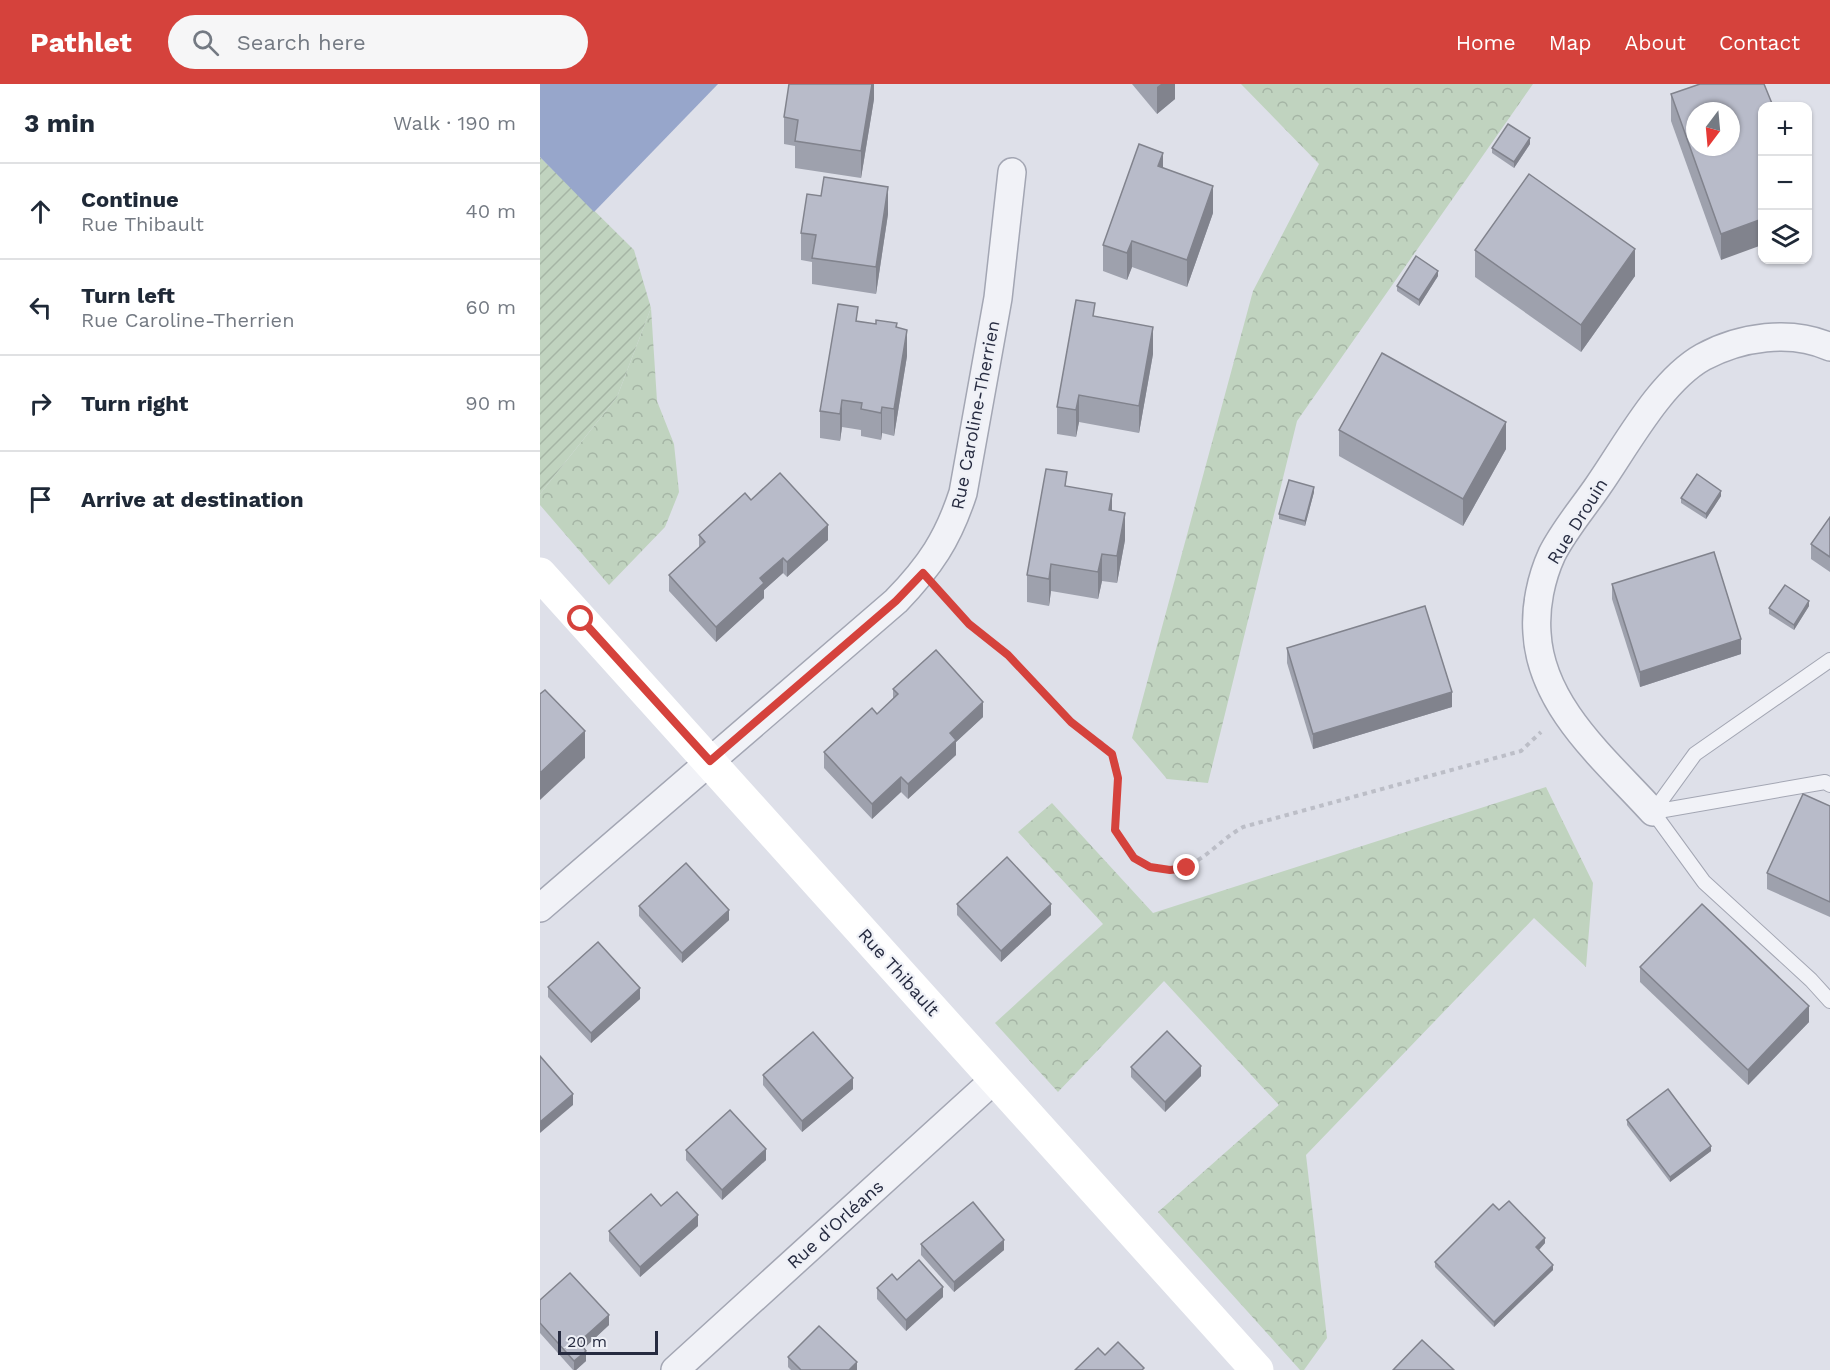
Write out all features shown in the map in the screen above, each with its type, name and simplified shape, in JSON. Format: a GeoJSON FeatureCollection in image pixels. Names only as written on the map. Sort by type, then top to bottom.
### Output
{"type":"FeatureCollection","features":[{"type":"Feature","properties":{"kind":"street","name":"Rue Caroline-Therrien"},"geometry":{"type":"LineString","coordinates":[[540,908],[896,601],[923,573],[953,523],[963,493],[998,298],[1012,172]]}},
{"type":"Feature","properties":{"kind":"street","name":"Rue Drouin"},"geometry":{"type":"LineString","coordinates":[[1653,812],[1564,711],[1550,687],[1541,661],[1536,634],[1537,606],[1543,579],[1553,553],[1568,530],[1677,377],[1702,358],[1730,345],[1761,338],[1793,338],[1830,347]]}},
{"type":"Feature","properties":{"kind":"street","name":"Rue Thibault"},"geometry":{"type":"LineString","coordinates":[[540,573],[1257,1370]]}},
{"type":"Feature","properties":{"kind":"street","name":"Rue d'Orléans"},"geometry":{"type":"LineString","coordinates":[[675,1370],[995,1079]]}},
{"type":"Feature","properties":{"kind":"lane"},"geometry":{"type":"LineString","coordinates":[[1653,812],[1695,754],[1830,660]]}},
{"type":"Feature","properties":{"kind":"lane"},"geometry":{"type":"LineString","coordinates":[[1653,812],[1825,782],[1830,785]]}},
{"type":"Feature","properties":{"kind":"lane"},"geometry":{"type":"LineString","coordinates":[[1653,812],[1704,882],[1811,980],[1830,1001]]}},
{"type":"Feature","properties":{"kind":"path"},"geometry":{"type":"LineString","coordinates":[[923,573],[969,624],[1008,655],[1071,722],[1112,754],[1118,778],[1115,830],[1134,858],[1150,867],[1170,870],[1187,868],[1204,858],[1226,836],[1243,827],[1521,751],[1564,711]]}},
{"type":"Feature","properties":{"kind":"green space"},"geometry":{"type":"Polygon","coordinates":[[[1241,84],[1533,84],[1297,421],[1208,783],[1167,779],[1132,738],[1253,291],[1319,164],[1241,84]]]}},
{"type":"Feature","properties":{"kind":"green space"},"geometry":{"type":"Polygon","coordinates":[[[540,157],[634,250],[651,308],[617,397],[540,494],[540,157]]]}},
{"type":"Feature","properties":{"kind":"green space"},"geometry":{"type":"Polygon","coordinates":[[[651,308],[657,401],[674,444],[679,492],[665,527],[609,585],[540,505],[540,494],[617,397],[651,308]]]}},
{"type":"Feature","properties":{"kind":"green space"},"geometry":{"type":"Polygon","coordinates":[[[1546,787],[1593,883],[1586,967],[1534,918],[1306,1155],[1327,1338],[1304,1370],[1300,1370],[1158,1212],[1279,1105],[1164,981],[1058,1092],[995,1023],[1103,924],[1018,832],[1052,803],[1153,913],[1546,787]]]}},
{"type":"Feature","properties":{"kind":"water"},"geometry":{"type":"Polygon","coordinates":[[[540,84],[718,84],[594,212],[540,157],[540,84]]]}},
{"type":"Feature","properties":{"kind":"building"},"geometry":{"type":"Polygon","coordinates":[[[789,84],[872,84],[861,151],[795,141],[798,120],[784,117],[789,84]]]}},
{"type":"Feature","properties":{"kind":"building"},"geometry":{"type":"Polygon","coordinates":[[[1700,84],[1764,84],[1771,102],[1758,102],[1758,220],[1721,234],[1693,156],[1740,156],[1740,102],[1686,102],[1686,136],[1671,94],[1700,84]]]}},
{"type":"Feature","properties":{"kind":"building"},"geometry":{"type":"Polygon","coordinates":[[[1508,124],[1530,138],[1514,162],[1492,148],[1508,124]]]}},
{"type":"Feature","properties":{"kind":"building"},"geometry":{"type":"Polygon","coordinates":[[[1139,144],[1163,153],[1158,166],[1213,186],[1187,260],[1132,241],[1127,253],[1103,245],[1139,144]]]}},
{"type":"Feature","properties":{"kind":"building"},"geometry":{"type":"Polygon","coordinates":[[[1529,174],[1635,249],[1581,325],[1475,250],[1529,174]]]}},
{"type":"Feature","properties":{"kind":"building"},"geometry":{"type":"Polygon","coordinates":[[[824,177],[888,187],[876,267],[812,258],[816,235],[801,233],[807,194],[821,196],[824,177]]]}},
{"type":"Feature","properties":{"kind":"building"},"geometry":{"type":"Polygon","coordinates":[[[1416,256],[1438,271],[1419,300],[1397,286],[1416,256]]]}},
{"type":"Feature","properties":{"kind":"building"},"geometry":{"type":"Polygon","coordinates":[[[1076,300],[1095,303],[1093,316],[1153,327],[1139,406],[1079,395],[1076,410],[1057,407],[1076,300]]]}},
{"type":"Feature","properties":{"kind":"building"},"geometry":{"type":"Polygon","coordinates":[[[838,304],[858,307],[856,321],[876,324],[876,320],[897,323],[896,327],[907,330],[894,409],[882,407],[881,413],[861,409],[862,403],[842,400],[840,414],[820,411],[838,304]]]}},
{"type":"Feature","properties":{"kind":"building"},"geometry":{"type":"Polygon","coordinates":[[[1382,353],[1506,422],[1463,499],[1339,430],[1382,353]]]}},
{"type":"Feature","properties":{"kind":"building"},"geometry":{"type":"Polygon","coordinates":[[[1046,469],[1067,472],[1065,486],[1112,494],[1109,510],[1125,513],[1117,556],[1102,554],[1098,572],[1051,564],[1049,579],[1027,575],[1046,469]]]}},
{"type":"Feature","properties":{"kind":"building"},"geometry":{"type":"Polygon","coordinates":[[[780,473],[828,525],[787,562],[783,558],[760,578],[764,583],[716,627],[669,575],[705,542],[699,535],[745,493],[751,500],[780,473]]]}},
{"type":"Feature","properties":{"kind":"building"},"geometry":{"type":"Polygon","coordinates":[[[1697,474],[1721,491],[1706,514],[1681,498],[1697,474]]]}},
{"type":"Feature","properties":{"kind":"building"},"geometry":{"type":"Polygon","coordinates":[[[1289,480],[1314,487],[1305,521],[1279,514],[1289,480]]]}},
{"type":"Feature","properties":{"kind":"building"},"geometry":{"type":"Polygon","coordinates":[[[1830,517],[1830,557],[1811,544],[1830,517]]]}},
{"type":"Feature","properties":{"kind":"building"},"geometry":{"type":"Polygon","coordinates":[[[1714,552],[1741,639],[1640,672],[1612,584],[1714,552]]]}},
{"type":"Feature","properties":{"kind":"building"},"geometry":{"type":"Polygon","coordinates":[[[1785,585],[1809,601],[1794,625],[1769,608],[1785,585]]]}},
{"type":"Feature","properties":{"kind":"building"},"geometry":{"type":"Polygon","coordinates":[[[1425,606],[1452,692],[1313,734],[1287,648],[1425,606]]]}},
{"type":"Feature","properties":{"kind":"building"},"geometry":{"type":"Polygon","coordinates":[[[936,650],[983,702],[950,733],[956,740],[908,784],[901,777],[872,804],[824,752],[872,708],[877,714],[898,694],[893,689],[936,650]]]}},
{"type":"Feature","properties":{"kind":"building"},"geometry":{"type":"Polygon","coordinates":[[[545,690],[585,731],[540,773],[540,694],[545,690]]]}},
{"type":"Feature","properties":{"kind":"building"},"geometry":{"type":"Polygon","coordinates":[[[1803,794],[1830,806],[1830,902],[1767,873],[1803,794]]]}},
{"type":"Feature","properties":{"kind":"building"},"geometry":{"type":"Polygon","coordinates":[[[1007,857],[1051,904],[1001,951],[957,904],[1007,857]]]}},
{"type":"Feature","properties":{"kind":"building"},"geometry":{"type":"Polygon","coordinates":[[[686,863],[729,910],[682,953],[639,906],[686,863]]]}},
{"type":"Feature","properties":{"kind":"building"},"geometry":{"type":"Polygon","coordinates":[[[1702,904],[1809,1006],[1748,1070],[1640,967],[1702,904]]]}},
{"type":"Feature","properties":{"kind":"building"},"geometry":{"type":"Polygon","coordinates":[[[598,942],[640,988],[591,1033],[548,987],[598,942]]]}},
{"type":"Feature","properties":{"kind":"building"},"geometry":{"type":"Polygon","coordinates":[[[1167,1031],[1201,1066],[1165,1102],[1131,1067],[1167,1031]]]}},
{"type":"Feature","properties":{"kind":"building"},"geometry":{"type":"Polygon","coordinates":[[[813,1032],[853,1078],[802,1121],[763,1075],[813,1032]]]}},
{"type":"Feature","properties":{"kind":"building"},"geometry":{"type":"Polygon","coordinates":[[[540,1056],[573,1094],[540,1122],[540,1056]]]}},
{"type":"Feature","properties":{"kind":"building"},"geometry":{"type":"Polygon","coordinates":[[[1668,1089],[1711,1146],[1670,1177],[1627,1120],[1668,1089]]]}},
{"type":"Feature","properties":{"kind":"building"},"geometry":{"type":"Polygon","coordinates":[[[730,1110],[766,1149],[722,1190],[686,1150],[730,1110]]]}},
{"type":"Feature","properties":{"kind":"building"},"geometry":{"type":"Polygon","coordinates":[[[677,1192],[698,1215],[640,1267],[609,1231],[651,1194],[661,1206],[677,1192]]]}},
{"type":"Feature","properties":{"kind":"building"},"geometry":{"type":"Polygon","coordinates":[[[1509,1201],[1545,1238],[1536,1247],[1553,1265],[1494,1322],[1435,1262],[1493,1204],[1499,1210],[1509,1201]]]}},
{"type":"Feature","properties":{"kind":"building"},"geometry":{"type":"Polygon","coordinates":[[[973,1202],[1004,1240],[954,1282],[921,1244],[973,1202]]]}},
{"type":"Feature","properties":{"kind":"building"},"geometry":{"type":"Polygon","coordinates":[[[919,1260],[943,1287],[906,1320],[877,1288],[892,1274],[897,1280],[919,1260]]]}},
{"type":"Feature","properties":{"kind":"building"},"geometry":{"type":"Polygon","coordinates":[[[570,1273],[609,1315],[579,1342],[586,1351],[574,1361],[540,1323],[540,1300],[570,1273]]]}},
{"type":"Feature","properties":{"kind":"building"},"geometry":{"type":"Polygon","coordinates":[[[819,1326],[857,1362],[849,1370],[801,1370],[788,1357],[819,1326]]]}},
{"type":"Feature","properties":{"kind":"building"},"geometry":{"type":"Polygon","coordinates":[[[1422,1340],[1454,1370],[1393,1370],[1422,1340]]]}},
{"type":"Feature","properties":{"kind":"building"},"geometry":{"type":"Polygon","coordinates":[[[1118,1342],[1144,1368],[1142,1370],[1075,1370],[1098,1348],[1105,1355],[1118,1342]]]}},
{"type":"Feature","properties":{"kind":"route"},"geometry":{"type":"LineString","coordinates":[[581,619],[710,761],[896,601],[923,573],[969,624],[1008,655],[1071,722],[1103,744],[1112,754],[1118,778],[1114,814],[1115,830],[1134,858],[1150,867],[1170,870],[1187,868]]}}]}
